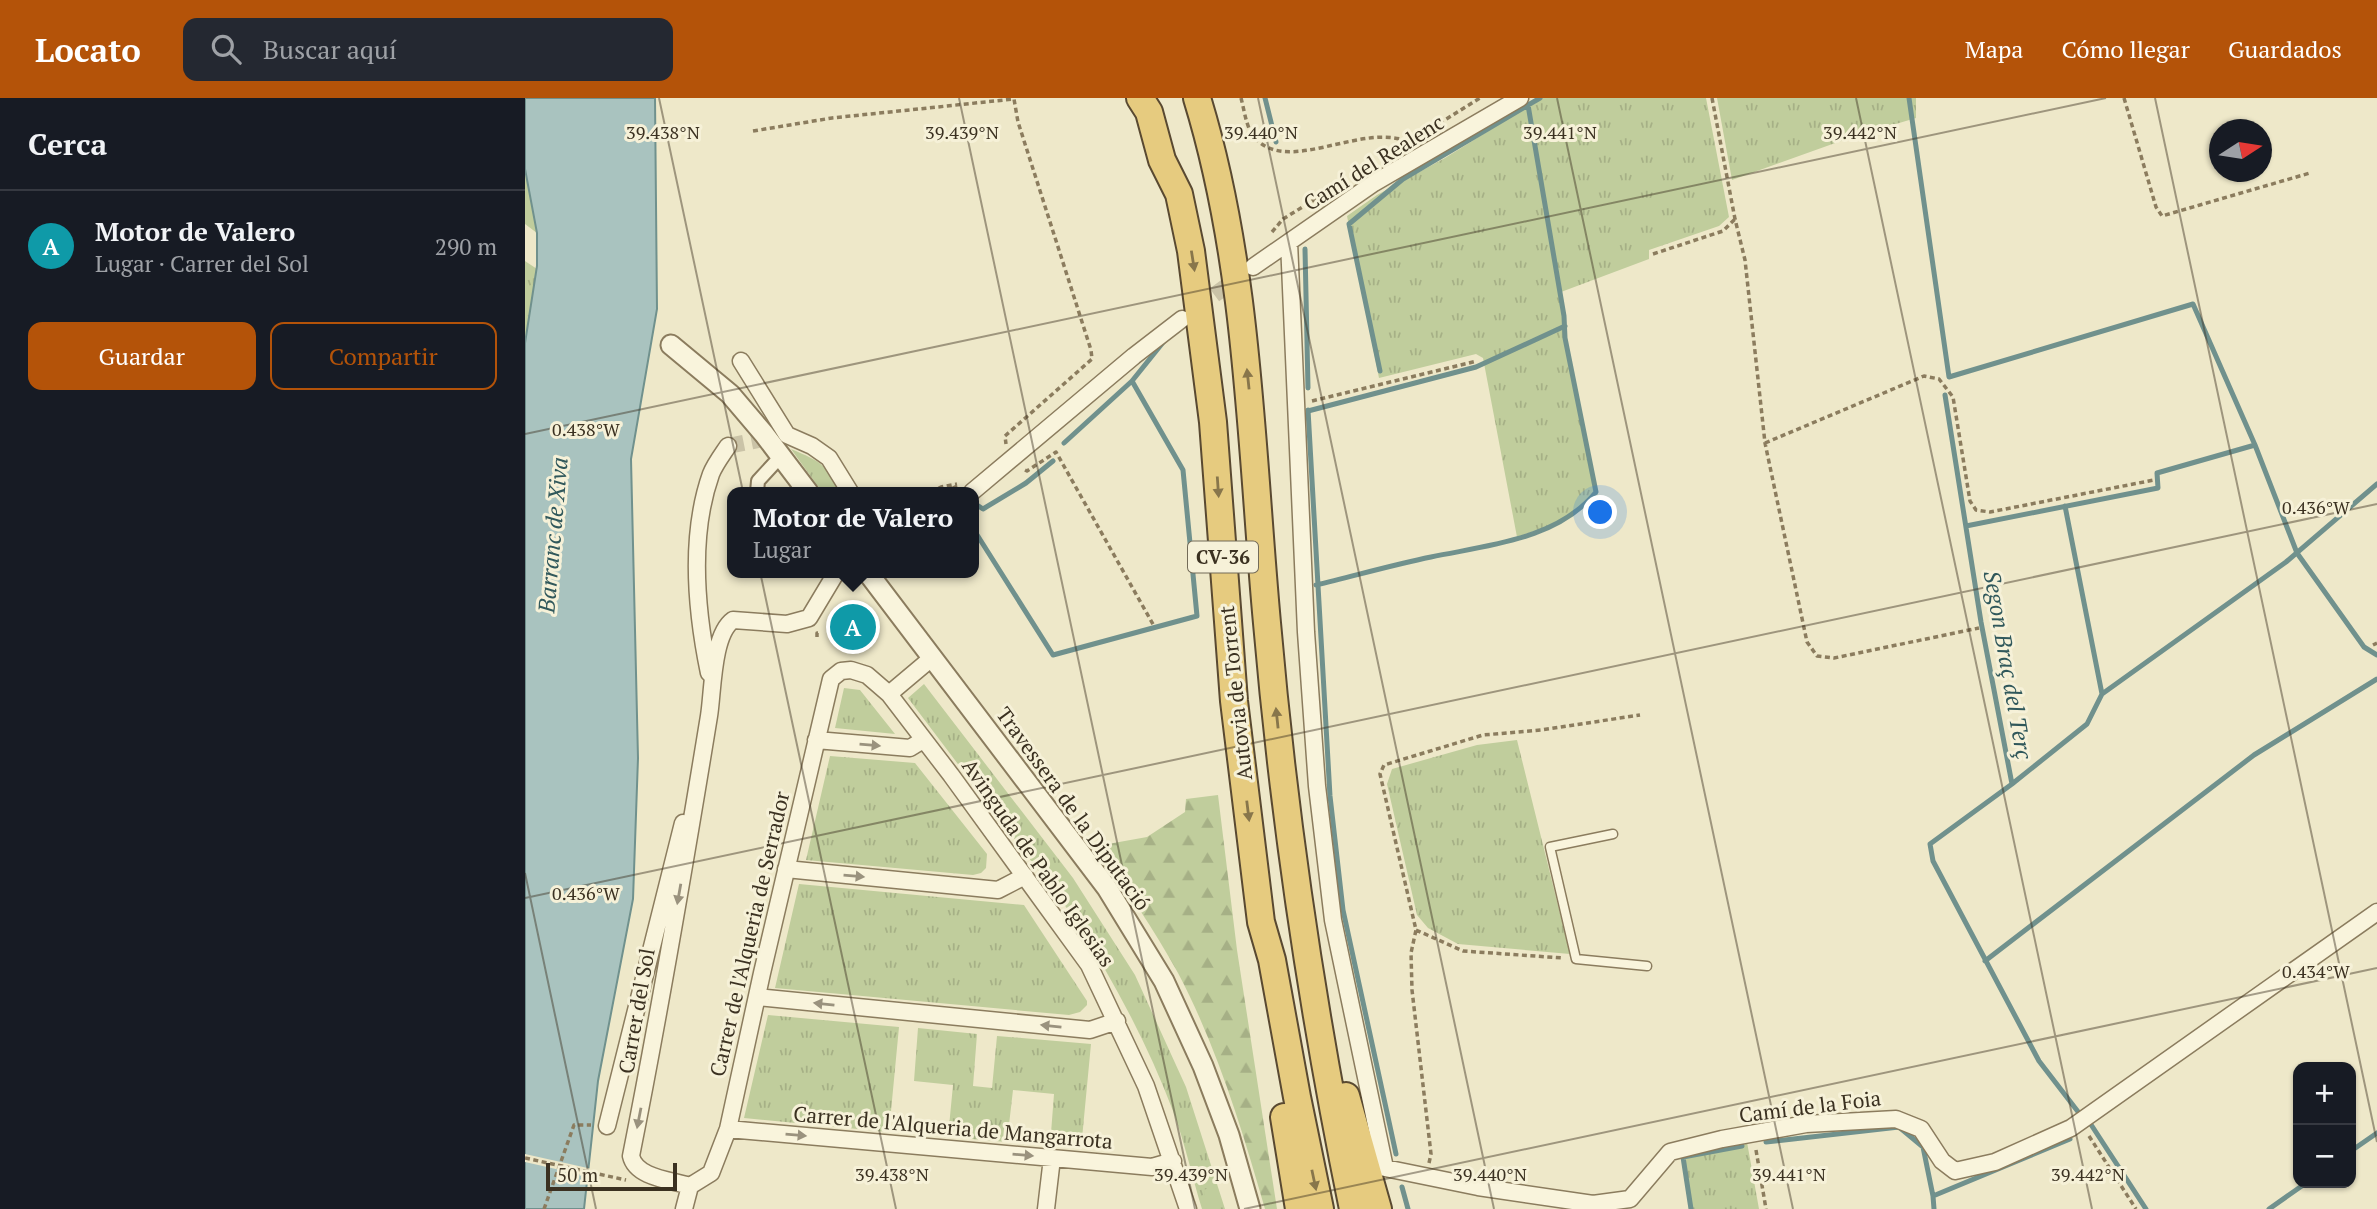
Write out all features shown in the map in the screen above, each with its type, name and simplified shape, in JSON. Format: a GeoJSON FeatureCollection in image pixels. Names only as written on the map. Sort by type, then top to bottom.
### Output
{"type":"FeatureCollection","features":[{"type":"Feature","properties":{"kind":"highway","name":"Autovia de Torrent"},"geometry":{"type":"LineString","coordinates":[[1140,98],[1149,112],[1162,160],[1179,194],[1191,251],[1213,422],[1234,701],[1261,922],[1272,960],[1320,1209]]}},
{"type":"Feature","properties":{"kind":"highway"},"geometry":{"type":"LineString","coordinates":[[1162,98],[1173,134],[1179,194]]}},
{"type":"Feature","properties":{"kind":"highway","name":"Autovia de Torrent"},"geometry":{"type":"LineString","coordinates":[[1197,98],[1220,188],[1241,317],[1254,447],[1266,622],[1303,932],[1330,1098],[1353,1209]]}},
{"type":"Feature","properties":{"kind":"highway"},"geometry":{"type":"LineString","coordinates":[[1261,922],[1259,964],[1299,1209]]}},
{"type":"Feature","properties":{"kind":"highway"},"geometry":{"type":"LineString","coordinates":[[1303,932],[1378,1209]]}},
{"type":"Feature","properties":{"kind":"street","name":"Camí del Realenc"},"geometry":{"type":"LineString","coordinates":[[1253,267],[1374,183],[1520,98]]}},
{"type":"Feature","properties":{"kind":"street"},"geometry":{"type":"LineString","coordinates":[[1289,242],[1297,404]]}},
{"type":"Feature","properties":{"kind":"street"},"geometry":{"type":"LineString","coordinates":[[967,487],[1015,456],[1182,319]]}},
{"type":"Feature","properties":{"kind":"street"},"geometry":{"type":"LineString","coordinates":[[671,345],[730,394],[804,487]]}},
{"type":"Feature","properties":{"kind":"street"},"geometry":{"type":"LineString","coordinates":[[741,361],[787,435],[812,446],[829,458],[847,487]]}},
{"type":"Feature","properties":{"kind":"street","name":"Camí de la Foia"},"geometry":{"type":"LineString","coordinates":[[1297,404],[1306,632],[1317,786],[1333,920],[1385,1168],[1593,1204],[1630,1199],[1670,1152],[1806,1124],[1896,1119],[1921,1129],[1942,1161],[1955,1171],[1995,1162],[2071,1128],[2377,912]]}},
{"type":"Feature","properties":{"kind":"street"},"geometry":{"type":"LineString","coordinates":[[714,689],[705,655],[698,593],[698,525],[712,472],[728,446]]}},
{"type":"Feature","properties":{"kind":"street"},"geometry":{"type":"LineString","coordinates":[[757,487],[758,481],[781,456]]}},
{"type":"Feature","properties":{"kind":"street","name":"Carrer del Sol"},"geometry":{"type":"LineString","coordinates":[[690,1186],[639,1171],[631,1156],[695,803],[714,689],[717,650],[729,624],[738,620],[787,624],[809,618],[833,578]]}},
{"type":"Feature","properties":{"kind":"street","name":"Travessera de la Diputació"},"geometry":{"type":"LineString","coordinates":[[872,578],[1107,888],[1164,981],[1229,1135],[1250,1209]]}},
{"type":"Feature","properties":{"kind":"street"},"geometry":{"type":"LineString","coordinates":[[889,694],[933,657]]}},
{"type":"Feature","properties":{"kind":"street","name":"Avinguda de Pablo Iglesias"},"geometry":{"type":"LineString","coordinates":[[831,679],[841,671],[851,670],[867,675],[889,694],[1089,965],[1146,1086],[1188,1209]]}},
{"type":"Feature","properties":{"kind":"street","name":"Carrer de l'Alqueria de Serrador"},"geometry":{"type":"LineString","coordinates":[[690,1186],[711,1173],[729,1129],[831,679]]}},
{"type":"Feature","properties":{"kind":"street"},"geometry":{"type":"LineString","coordinates":[[816,740],[910,748],[923,740]]}},
{"type":"Feature","properties":{"kind":"street","name":"Carrer del Sol"},"geometry":{"type":"LineString","coordinates":[[607,1126],[672,860],[682,824],[695,803]]}},
{"type":"Feature","properties":{"kind":"street"},"geometry":{"type":"LineString","coordinates":[[786,869],[997,890],[1025,876]]}},
{"type":"Feature","properties":{"kind":"street"},"geometry":{"type":"LineString","coordinates":[[757,997],[1090,1030],[1117,1021]]}},
{"type":"Feature","properties":{"kind":"street","name":"Carrer de l'Alqueria de Mangarrota"},"geometry":{"type":"LineString","coordinates":[[729,1129],[1152,1167],[1173,1161]]}},
{"type":"Feature","properties":{"kind":"street"},"geometry":{"type":"LineString","coordinates":[[1046,1209],[1052,1158]]}},
{"type":"Feature","properties":{"kind":"street"},"geometry":{"type":"LineString","coordinates":[[684,1209],[690,1186]]}},
{"type":"Feature","properties":{"kind":"lane"},"geometry":{"type":"LineString","coordinates":[[1613,834],[1550,847],[1576,959],[1647,966]]}},
{"type":"Feature","properties":{"kind":"path"},"geometry":{"type":"LineString","coordinates":[[1241,98],[1252,134],[1272,151],[1299,152],[1369,137],[1396,137],[1411,143],[1420,157]]}},
{"type":"Feature","properties":{"kind":"path"},"geometry":{"type":"LineString","coordinates":[[1712,98],[1745,260],[1765,443],[1807,642],[1817,656],[1834,657],[1979,628]]}},
{"type":"Feature","properties":{"kind":"path"},"geometry":{"type":"LineString","coordinates":[[2124,98],[2162,216],[2310,173]]}},
{"type":"Feature","properties":{"kind":"path"},"geometry":{"type":"LineString","coordinates":[[753,131],[832,118],[1014,99],[1018,122],[1092,359],[1005,436],[1006,445],[1027,471],[1056,452],[1154,626]]}},
{"type":"Feature","properties":{"kind":"path"},"geometry":{"type":"LineString","coordinates":[[1653,254],[1723,231],[1735,219]]}},
{"type":"Feature","properties":{"kind":"path"},"geometry":{"type":"LineString","coordinates":[[1297,404],[1478,361]]}},
{"type":"Feature","properties":{"kind":"path"},"geometry":{"type":"LineString","coordinates":[[1765,443],[1924,376],[1939,379],[1953,397],[1970,501],[1976,510],[1990,512],[2154,480]]}},
{"type":"Feature","properties":{"kind":"path"},"geometry":{"type":"LineString","coordinates":[[944,487],[951,484],[962,487]]}},
{"type":"Feature","properties":{"kind":"path"},"geometry":{"type":"LineString","coordinates":[[1428,1175],[1431,1154],[1412,990],[1411,953],[1416,930],[1380,774],[1384,765],[1483,735],[1541,730],[1640,715]]}},
{"type":"Feature","properties":{"kind":"path"},"geometry":{"type":"LineString","coordinates":[[1416,930],[1463,951],[1576,959]]}},
{"type":"Feature","properties":{"kind":"path"},"geometry":{"type":"LineString","coordinates":[[544,1209],[574,1125],[607,1126]]}},
{"type":"Feature","properties":{"kind":"path"},"geometry":{"type":"LineString","coordinates":[[2071,1128],[2088,1134],[2136,1209]]}},
{"type":"Feature","properties":{"kind":"path"},"geometry":{"type":"LineString","coordinates":[[1753,1134],[1766,1209]]}},
{"type":"Feature","properties":{"kind":"path"},"geometry":{"type":"LineString","coordinates":[[525,1158],[626,1180]]}},
{"type":"Feature","properties":{"kind":"green space"},"geometry":{"type":"Polygon","coordinates":[[[1541,98],[1706,98],[1729,217],[1719,226],[1649,250],[1649,259],[1561,292],[1563,322],[1598,496],[1558,523],[1517,537],[1483,358],[1476,354],[1379,378],[1347,216],[1377,195],[1445,158],[1541,98]]]}},
{"type":"Feature","properties":{"kind":"green space"},"geometry":{"type":"Polygon","coordinates":[[[1717,98],[1916,98],[1916,118],[1852,137],[1732,180],[1717,98]]]}},
{"type":"Feature","properties":{"kind":"green space"},"geometry":{"type":"Polygon","coordinates":[[[525,169],[537,233],[525,224],[525,169]]]}},
{"type":"Feature","properties":{"kind":"green space"},"geometry":{"type":"Polygon","coordinates":[[[525,261],[537,269],[525,343],[525,261]]]}},
{"type":"Feature","properties":{"kind":"green space"},"geometry":{"type":"Polygon","coordinates":[[[791,449],[821,464],[838,487],[818,487],[791,449]]]}},
{"type":"Feature","properties":{"kind":"green space"},"geometry":{"type":"Polygon","coordinates":[[[924,684],[1073,878],[1135,975],[1186,1087],[1225,1209],[1202,1209],[1181,1135],[1163,1085],[1128,1011],[1087,939],[1072,915],[908,698],[924,684]]]}},
{"type":"Feature","properties":{"kind":"green space"},"geometry":{"type":"Polygon","coordinates":[[[844,688],[860,690],[895,734],[835,728],[844,688]]]}},
{"type":"Feature","properties":{"kind":"green space"},"geometry":{"type":"Polygon","coordinates":[[[1517,740],[1570,954],[1458,944],[1428,928],[1417,915],[1387,784],[1392,769],[1477,745],[1517,740]]]}},
{"type":"Feature","properties":{"kind":"green space"},"geometry":{"type":"Polygon","coordinates":[[[830,756],[915,763],[987,854],[986,868],[973,875],[806,860],[830,756]]]}},
{"type":"Feature","properties":{"kind":"green space"},"geometry":{"type":"Polygon","coordinates":[[[1218,795],[1237,950],[1277,1209],[1265,1209],[1227,1089],[1192,1001],[1159,940],[1097,846],[1147,837],[1185,812],[1186,799],[1218,795]]]}},
{"type":"Feature","properties":{"kind":"green space"},"geometry":{"type":"Polygon","coordinates":[[[799,884],[1024,905],[1087,1001],[1087,1005],[1080,1012],[1069,1015],[775,988],[799,884]]]}},
{"type":"Feature","properties":{"kind":"green space"},"geometry":{"type":"Polygon","coordinates":[[[768,1015],[899,1027],[889,1132],[744,1118],[768,1015]]]}},
{"type":"Feature","properties":{"kind":"green space"},"geometry":{"type":"Polygon","coordinates":[[[918,1028],[977,1034],[973,1086],[992,1088],[997,1036],[1091,1044],[1081,1149],[1050,1146],[1054,1094],[1013,1090],[1007,1142],[948,1137],[953,1085],[914,1081],[918,1028]]]}},
{"type":"Feature","properties":{"kind":"green space"},"geometry":{"type":"Polygon","coordinates":[[[1747,1142],[1759,1209],[1692,1209],[1684,1155],[1747,1142]]]}},
{"type":"Feature","properties":{"kind":"green space"},"geometry":{"type":"Polygon","coordinates":[[[1210,1187],[1215,1190],[1220,1209],[1207,1209],[1204,1190],[1210,1187]]]}},
{"type":"Feature","properties":{"kind":"water","name":"Barranc de Xiva"},"geometry":{"type":"Polygon","coordinates":[[[525,98],[655,98],[657,309],[631,459],[638,758],[633,899],[598,1081],[584,1209],[525,1209],[525,343],[537,266],[537,233],[525,169],[525,98]]]}},
{"type":"Feature","properties":{"kind":"pier"},"geometry":{"type":"Polygon","coordinates":[[[525,1154],[592,1169],[591,1177],[525,1162],[525,1154]]]}},
{"type":"Feature","properties":{"kind":"waterway"},"geometry":{"type":"LineString","coordinates":[[1265,98],[1276,142]]}},
{"type":"Feature","properties":{"kind":"waterway"},"geometry":{"type":"LineString","coordinates":[[1380,371],[1349,224],[1403,179],[1540,98]]}},
{"type":"Feature","properties":{"kind":"waterway"},"geometry":{"type":"LineString","coordinates":[[1909,98],[1949,377],[2193,304],[2255,445],[2297,553],[2364,647],[2377,655]]}},
{"type":"Feature","properties":{"kind":"waterway"},"geometry":{"type":"LineString","coordinates":[[1316,585],[1520,538],[1562,521],[1596,492],[1565,338],[1564,316],[1528,105]]}},
{"type":"Feature","properties":{"kind":"waterway"},"geometry":{"type":"LineString","coordinates":[[1305,249],[1308,388]]}},
{"type":"Feature","properties":{"kind":"waterway"},"geometry":{"type":"LineString","coordinates":[[1308,411],[1476,367],[1565,326]]}},
{"type":"Feature","properties":{"kind":"waterway"},"geometry":{"type":"LineString","coordinates":[[1064,443],[1132,381],[1165,340]]}},
{"type":"Feature","properties":{"kind":"waterway"},"geometry":{"type":"LineString","coordinates":[[979,538],[1053,655],[1197,616],[1183,470],[1132,381]]}},
{"type":"Feature","properties":{"kind":"waterway","name":"Segon Braç del Terç"},"geometry":{"type":"LineString","coordinates":[[1945,395],[1981,622],[2012,784],[1930,844],[1933,861],[2039,1061],[2079,1113]]}},
{"type":"Feature","properties":{"kind":"waterway"},"geometry":{"type":"LineString","coordinates":[[1308,410],[1330,796],[1343,910],[1396,1154]]}},
{"type":"Feature","properties":{"kind":"waterway"},"geometry":{"type":"LineString","coordinates":[[1966,526],[2158,488],[2157,473],[2255,445]]}},
{"type":"Feature","properties":{"kind":"waterway"},"geometry":{"type":"LineString","coordinates":[[979,506],[983,509],[1026,483],[1053,461]]}},
{"type":"Feature","properties":{"kind":"waterway"},"geometry":{"type":"LineString","coordinates":[[2012,784],[2087,724],[2102,694],[2286,562],[2377,484]]}},
{"type":"Feature","properties":{"kind":"waterway"},"geometry":{"type":"LineString","coordinates":[[2065,506],[2102,694]]}},
{"type":"Feature","properties":{"kind":"waterway"},"geometry":{"type":"LineString","coordinates":[[1985,961],[2254,755],[2377,679]]}},
{"type":"Feature","properties":{"kind":"waterway","name":"Segon Braç del Terç"},"geometry":{"type":"LineString","coordinates":[[2090,1123],[2146,1209]]}},
{"type":"Feature","properties":{"kind":"waterway"},"geometry":{"type":"LineString","coordinates":[[1766,1142],[1899,1127],[1923,1147],[1933,1196]]}},
{"type":"Feature","properties":{"kind":"waterway"},"geometry":{"type":"LineString","coordinates":[[2356,1148],[2377,1133]]}},
{"type":"Feature","properties":{"kind":"waterway"},"geometry":{"type":"LineString","coordinates":[[1934,1209],[1933,1196],[2070,1139]]}},
{"type":"Feature","properties":{"kind":"waterway"},"geometry":{"type":"LineString","coordinates":[[1691,1209],[1683,1157],[1742,1146]]}},
{"type":"Feature","properties":{"kind":"waterway"},"geometry":{"type":"LineString","coordinates":[[1402,1187],[1408,1209]]}},
{"type":"Feature","properties":{"kind":"waterway"},"geometry":{"type":"LineString","coordinates":[[2269,1209],[2299,1188]]}},
{"type":"Feature","properties":{"kind":"tunnel"},"geometry":{"type":"LineString","coordinates":[[1195,309],[1239,277]]}},
{"type":"Feature","properties":{"kind":"tunnel"},"geometry":{"type":"LineString","coordinates":[[728,446],[778,436]]}},
{"type":"Feature","properties":{"kind":"place","name":"Motor de Valero"},"geometry":{"type":"Point","coordinates":[853,627]}}]}
